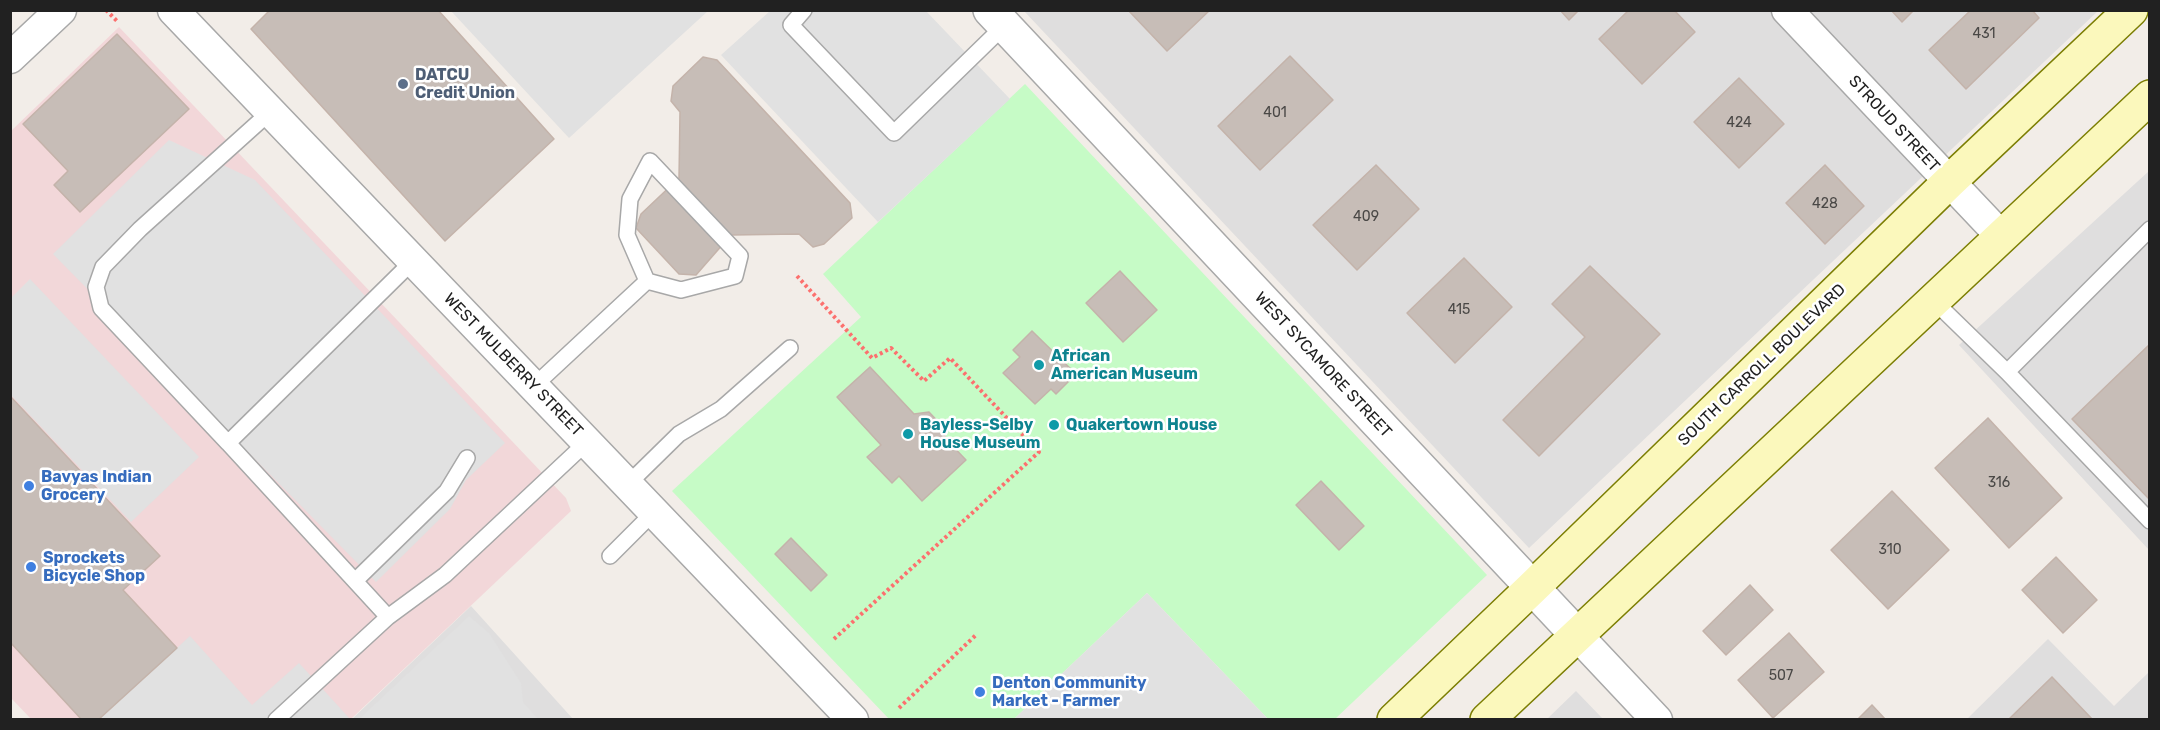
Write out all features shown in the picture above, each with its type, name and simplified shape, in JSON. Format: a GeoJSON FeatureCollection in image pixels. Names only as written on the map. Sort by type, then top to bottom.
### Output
{"type":"FeatureCollection","features":[{"type":"Feature","properties":{"kind":"main road","name":"SOUTH CARROLL BOULEVARD"},"geometry":{"type":"LineString","coordinates":[[1394,720],[1949,182],[2131,10]]}},
{"type":"Feature","properties":{"kind":"main road"},"geometry":{"type":"LineString","coordinates":[[1487,720],[2150,97]]}},
{"type":"Feature","properties":{"kind":"street"},"geometry":{"type":"LineString","coordinates":[[10,58],[61,10]]}},
{"type":"Feature","properties":{"kind":"street","name":"WEST MULBERRY STREET"},"geometry":{"type":"LineString","coordinates":[[173,10],[853,720]]}},
{"type":"Feature","properties":{"kind":"street","name":"STROUD STREET"},"geometry":{"type":"LineString","coordinates":[[1787,10],[2001,236]]}},
{"type":"Feature","properties":{"kind":"street","name":"WEST SYCAMORE STREET"},"geometry":{"type":"LineString","coordinates":[[997,18],[1657,720]]}},
{"type":"Feature","properties":{"kind":"lane"},"geometry":{"type":"LineString","coordinates":[[804,10],[791,26],[894,133],[997,18]]}},
{"type":"Feature","properties":{"kind":"lane"},"geometry":{"type":"LineString","coordinates":[[270,112],[140,229],[103,267],[96,286],[100,308],[388,617]]}},
{"type":"Feature","properties":{"kind":"lane"},"geometry":{"type":"LineString","coordinates":[[650,161],[740,256],[735,276],[681,290],[647,281],[627,236],[630,199],[650,161]]}},
{"type":"Feature","properties":{"kind":"lane"},"geometry":{"type":"LineString","coordinates":[[2007,372],[2150,229]]}},
{"type":"Feature","properties":{"kind":"lane"},"geometry":{"type":"LineString","coordinates":[[228,443],[413,261]]}},
{"type":"Feature","properties":{"kind":"lane"},"geometry":{"type":"LineString","coordinates":[[534,386],[647,281]]}},
{"type":"Feature","properties":{"kind":"lane"},"geometry":{"type":"LineString","coordinates":[[1933,300],[2007,372],[2150,521]]}},
{"type":"Feature","properties":{"kind":"lane"},"geometry":{"type":"LineString","coordinates":[[628,484],[679,434],[721,409],[790,348]]}},
{"type":"Feature","properties":{"kind":"lane"},"geometry":{"type":"LineString","coordinates":[[276,720],[388,617],[445,575],[587,442]]}},
{"type":"Feature","properties":{"kind":"lane"},"geometry":{"type":"LineString","coordinates":[[355,581],[447,491],[467,458]]}},
{"type":"Feature","properties":{"kind":"lane"},"geometry":{"type":"LineString","coordinates":[[610,556],[654,512]]}},
{"type":"Feature","properties":{"kind":"path"},"geometry":{"type":"LineString","coordinates":[[106,10],[118,22]]}},
{"type":"Feature","properties":{"kind":"path"},"geometry":{"type":"LineString","coordinates":[[797,276],[872,358],[891,348],[924,381],[950,358],[1039,452],[834,639]]}},
{"type":"Feature","properties":{"kind":"path"},"geometry":{"type":"LineString","coordinates":[[899,708],[977,634]]}},
{"type":"Feature","properties":{"kind":"shaded area"},"geometry":{"type":"Polygon","coordinates":[[[451,11],[708,11],[569,138],[451,11]]]}},
{"type":"Feature","properties":{"kind":"shaded area"},"geometry":{"type":"Polygon","coordinates":[[[770,11],[926,11],[1010,99],[878,222],[721,55],[770,11]]]}},
{"type":"Feature","properties":{"kind":"shaded area"},"geometry":{"type":"Polygon","coordinates":[[[1024,11],[2098,11],[1529,548],[1024,11]]]}},
{"type":"Feature","properties":{"kind":"shaded area"},"geometry":{"type":"Polygon","coordinates":[[[119,27],[566,498],[571,511],[351,719],[31,719],[11,698],[11,131],[119,27]]]}},
{"type":"Feature","properties":{"kind":"shaded area"},"geometry":{"type":"Polygon","coordinates":[[[169,140],[255,180],[505,443],[466,480],[450,509],[376,582],[53,254],[169,140]]]}},
{"type":"Feature","properties":{"kind":"shaded area"},"geometry":{"type":"Polygon","coordinates":[[[2149,171],[2149,550],[1959,345],[2149,171]]]}},
{"type":"Feature","properties":{"kind":"shaded area"},"geometry":{"type":"Polygon","coordinates":[[[30,279],[199,457],[131,522],[11,395],[11,298],[30,279]]]}},
{"type":"Feature","properties":{"kind":"shaded area"},"geometry":{"type":"Polygon","coordinates":[[[1147,593],[1268,719],[1014,719],[1147,593]]]}},
{"type":"Feature","properties":{"kind":"shaded area"},"geometry":{"type":"Polygon","coordinates":[[[471,606],[573,719],[351,720],[471,606]]]}},
{"type":"Feature","properties":{"kind":"shaded area"},"geometry":{"type":"Polygon","coordinates":[[[469,616],[489,633],[521,683],[523,702],[538,719],[359,719],[469,616]]]}},
{"type":"Feature","properties":{"kind":"shaded area"},"geometry":{"type":"Polygon","coordinates":[[[190,636],[252,705],[299,663],[350,719],[98,720],[190,636]]]}},
{"type":"Feature","properties":{"kind":"shaded area"},"geometry":{"type":"Polygon","coordinates":[[[2048,639],[2114,706],[2149,672],[2149,719],[1966,720],[2048,639]]]}},
{"type":"Feature","properties":{"kind":"shaded area"},"geometry":{"type":"Polygon","coordinates":[[[1576,691],[1603,719],[1547,719],[1576,691]]]}},
{"type":"Feature","properties":{"kind":"green space"},"geometry":{"type":"Polygon","coordinates":[[[1025,84],[1487,575],[1335,719],[1268,719],[1147,593],[1014,719],[889,719],[672,491],[861,317],[823,274],[1025,84]]]}},
{"type":"Feature","properties":{"kind":"building","name":"DATCU Credit Union"},"geometry":{"type":"Polygon","coordinates":[[[270,10],[438,10],[554,139],[445,241],[251,29],[270,10]]]}},
{"type":"Feature","properties":{"kind":"building"},"geometry":{"type":"Polygon","coordinates":[[[1128,10],[1210,10],[1167,51],[1128,10]]]}},
{"type":"Feature","properties":{"kind":"building"},"geometry":{"type":"Polygon","coordinates":[[[1560,10],[1579,10],[1569,20],[1560,10]]]}},
{"type":"Feature","properties":{"kind":"building"},"geometry":{"type":"Polygon","coordinates":[[[1629,10],[1674,10],[1695,32],[1642,84],[1599,39],[1629,10]]]}},
{"type":"Feature","properties":{"kind":"building"},"geometry":{"type":"Polygon","coordinates":[[[1891,10],[1914,10],[1902,22],[1891,10]]]}},
{"type":"Feature","properties":{"kind":"building"},"geometry":{"type":"Polygon","coordinates":[[[1971,10],[2032,10],[2039,18],[1966,89],[1929,50],[1971,10]]]}},
{"type":"Feature","properties":{"kind":"building"},"geometry":{"type":"Polygon","coordinates":[[[117,34],[189,109],[80,212],[54,185],[68,171],[23,124],[117,34]]]}},
{"type":"Feature","properties":{"kind":"building"},"geometry":{"type":"Polygon","coordinates":[[[1290,56],[1333,100],[1260,170],[1218,126],[1290,56]]]}},
{"type":"Feature","properties":{"kind":"building"},"geometry":{"type":"Polygon","coordinates":[[[703,57],[717,60],[850,203],[852,218],[824,244],[813,247],[799,234],[731,235],[696,275],[679,274],[636,228],[641,214],[679,178],[680,112],[671,101],[673,86],[703,57]]]}},
{"type":"Feature","properties":{"kind":"building"},"geometry":{"type":"Polygon","coordinates":[[[1739,78],[1784,124],[1739,168],[1694,122],[1739,78]]]}},
{"type":"Feature","properties":{"kind":"building"},"geometry":{"type":"Polygon","coordinates":[[[1376,165],[1419,209],[1357,270],[1313,225],[1376,165]]]}},
{"type":"Feature","properties":{"kind":"building"},"geometry":{"type":"Polygon","coordinates":[[[1825,165],[1864,206],[1825,244],[1786,203],[1825,165]]]}},
{"type":"Feature","properties":{"kind":"building"},"geometry":{"type":"Polygon","coordinates":[[[1464,258],[1512,307],[1455,363],[1407,313],[1464,258]]]}},
{"type":"Feature","properties":{"kind":"building"},"geometry":{"type":"Polygon","coordinates":[[[1590,266],[1660,334],[1539,456],[1503,420],[1585,337],[1552,304],[1590,266]]]}},
{"type":"Feature","properties":{"kind":"building"},"geometry":{"type":"Polygon","coordinates":[[[1120,271],[1157,310],[1123,342],[1086,303],[1120,271]]]}},
{"type":"Feature","properties":{"kind":"building","name":"African American Museum"},"geometry":{"type":"Polygon","coordinates":[[[1032,331],[1076,374],[1056,394],[1051,389],[1035,404],[1003,373],[1020,357],[1013,350],[1032,331]]]}},
{"type":"Feature","properties":{"kind":"building"},"geometry":{"type":"Polygon","coordinates":[[[2150,344],[2150,500],[2072,419],[2150,344]]]}},
{"type":"Feature","properties":{"kind":"building","name":"Bayless-Selby House Museum"},"geometry":{"type":"Polygon","coordinates":[[[870,367],[914,414],[929,412],[945,429],[945,438],[966,460],[922,501],[899,476],[892,483],[867,457],[881,445],[837,397],[870,367]]]}},
{"type":"Feature","properties":{"kind":"building"},"geometry":{"type":"Polygon","coordinates":[[[10,396],[160,556],[123,590],[177,648],[98,720],[82,720],[10,642],[10,396]]]}},
{"type":"Feature","properties":{"kind":"building"},"geometry":{"type":"Polygon","coordinates":[[[1988,418],[2062,498],[2009,548],[1935,468],[1988,418]]]}},
{"type":"Feature","properties":{"kind":"building"},"geometry":{"type":"Polygon","coordinates":[[[1321,481],[1364,526],[1339,550],[1296,505],[1321,481]]]}},
{"type":"Feature","properties":{"kind":"building"},"geometry":{"type":"Polygon","coordinates":[[[1892,491],[1949,550],[1888,609],[1831,550],[1892,491]]]}},
{"type":"Feature","properties":{"kind":"building"},"geometry":{"type":"Polygon","coordinates":[[[791,538],[827,575],[811,591],[775,554],[791,538]]]}},
{"type":"Feature","properties":{"kind":"building"},"geometry":{"type":"Polygon","coordinates":[[[2056,557],[2097,600],[2063,633],[2022,590],[2056,557]]]}},
{"type":"Feature","properties":{"kind":"building"},"geometry":{"type":"Polygon","coordinates":[[[1750,585],[1773,610],[1726,655],[1703,631],[1750,585]]]}},
{"type":"Feature","properties":{"kind":"building"},"geometry":{"type":"Polygon","coordinates":[[[1789,633],[1824,672],[1773,718],[1738,680],[1789,633]]]}},
{"type":"Feature","properties":{"kind":"building"},"geometry":{"type":"Polygon","coordinates":[[[2052,677],[2093,720],[2008,720],[2052,677]]]}},
{"type":"Feature","properties":{"kind":"building"},"geometry":{"type":"Polygon","coordinates":[[[1872,705],[1886,720],[1857,720],[1872,705]]]}},
{"type":"Feature","properties":{"kind":"place","name":"DATCU Credit Union"},"geometry":{"type":"Point","coordinates":[403,84]}},
{"type":"Feature","properties":{"kind":"place","name":"African American Museum"},"geometry":{"type":"Point","coordinates":[1039,365]}},
{"type":"Feature","properties":{"kind":"place","name":"Quakertown House"},"geometry":{"type":"Point","coordinates":[1054,425]}},
{"type":"Feature","properties":{"kind":"place","name":"Bayless-Selby House Museum"},"geometry":{"type":"Point","coordinates":[908,434]}},
{"type":"Feature","properties":{"kind":"place","name":"Bavyas Indian Grocery"},"geometry":{"type":"Point","coordinates":[29,486]}},
{"type":"Feature","properties":{"kind":"place","name":"Sprockets Bicycle Shop"},"geometry":{"type":"Point","coordinates":[31,567]}},
{"type":"Feature","properties":{"kind":"place","name":"Denton Community Market - Farmer"},"geometry":{"type":"Point","coordinates":[980,692]}}]}
